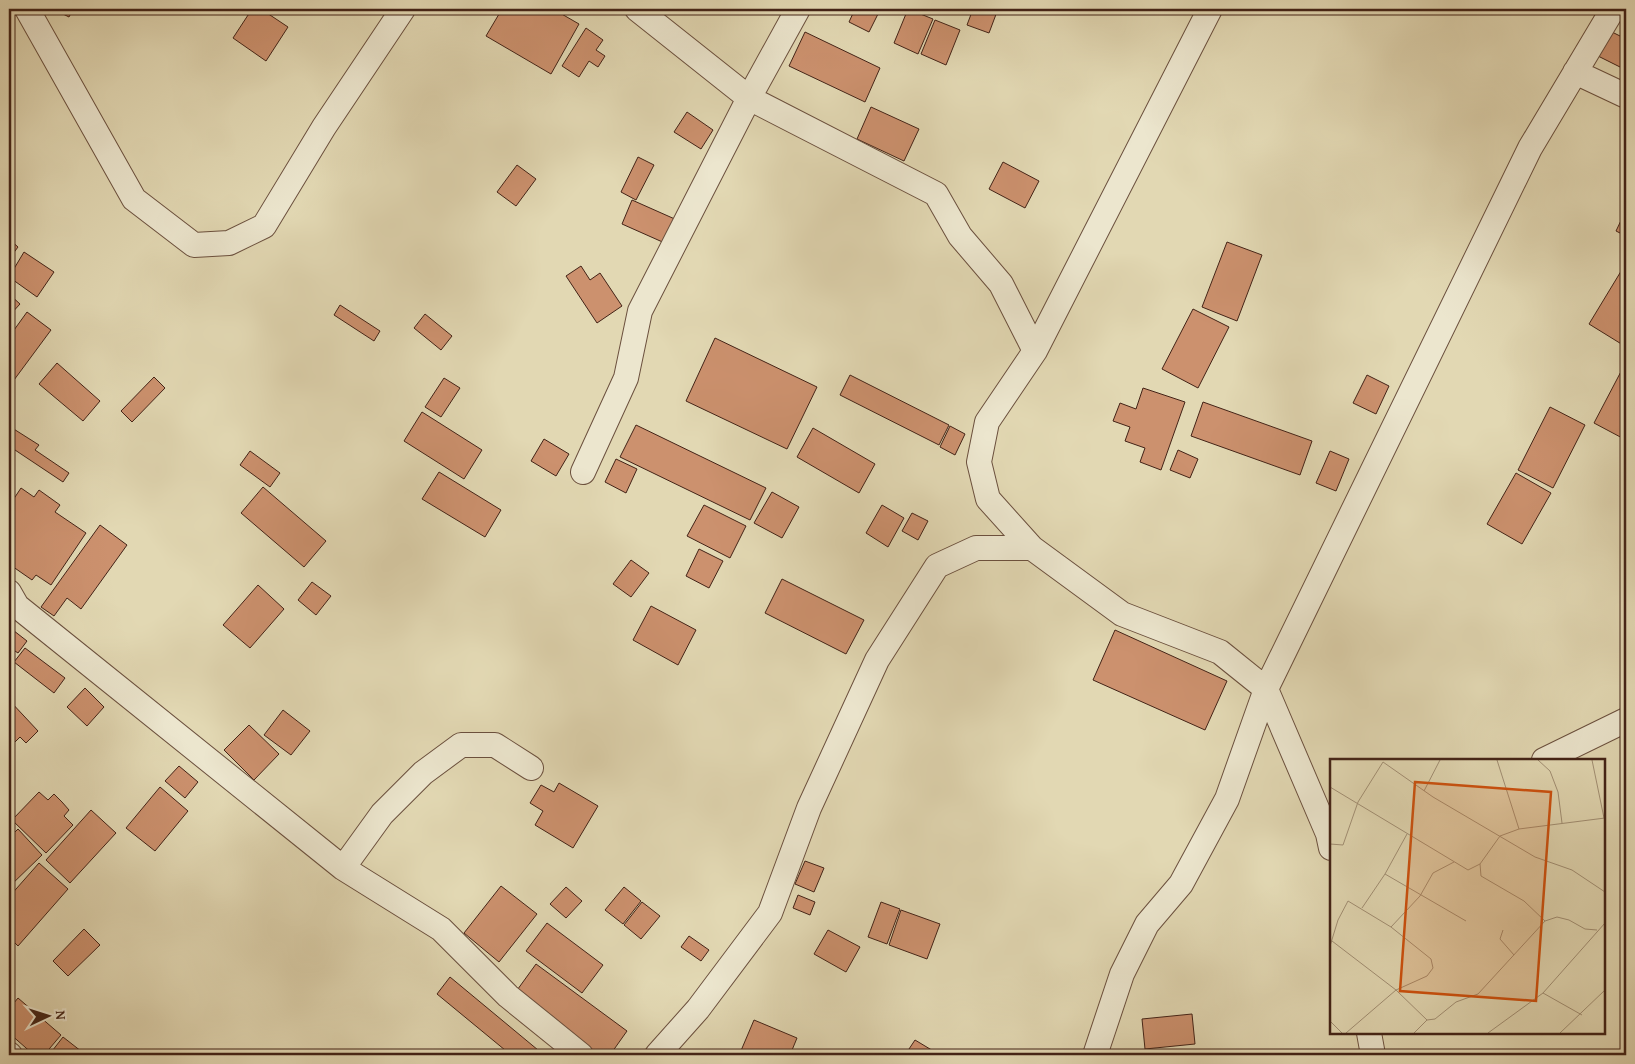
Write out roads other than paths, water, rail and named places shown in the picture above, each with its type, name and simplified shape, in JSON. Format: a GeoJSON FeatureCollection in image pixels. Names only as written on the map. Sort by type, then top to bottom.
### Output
{"type":"FeatureCollection","features":[{"type":"Feature","properties":{"kind":"street"},"geometry":{"type":"LineString","coordinates":[[27,9],[134,200],[194,245],[229,243],[264,226],[324,127],[402,9]]}},
{"type":"Feature","properties":{"kind":"street"},"geometry":{"type":"LineString","coordinates":[[637,9],[749,98],[936,194],[960,236],[1001,284],[1035,351]]}},
{"type":"Feature","properties":{"kind":"street"},"geometry":{"type":"LineString","coordinates":[[583,472],[626,378],[640,311],[749,98],[798,9]]}},
{"type":"Feature","properties":{"kind":"street"},"geometry":{"type":"LineString","coordinates":[[1210,9],[1035,351],[986,422],[979,462],[988,499],[1032,548],[1122,614],[1220,652],[1266,689],[1330,838]]}},
{"type":"Feature","properties":{"kind":"street"},"geometry":{"type":"LineString","coordinates":[[1095,1055],[1122,974],[1147,924],[1181,884],[1227,799],[1266,689],[1530,148],[1613,9]]}},
{"type":"Feature","properties":{"kind":"street"},"geometry":{"type":"LineString","coordinates":[[1575,72],[1626,96]]}},
{"type":"Feature","properties":{"kind":"street"},"geometry":{"type":"LineString","coordinates":[[657,1055],[698,1009],[770,913],[809,808],[877,660],[938,566],[976,548],[1032,548]]}},
{"type":"Feature","properties":{"kind":"street"},"geometry":{"type":"LineString","coordinates":[[9,592],[17,606],[343,868],[441,929],[508,996],[581,1055]]}},
{"type":"Feature","properties":{"kind":"street"},"geometry":{"type":"LineString","coordinates":[[1546,759],[1626,720]]}},
{"type":"Feature","properties":{"kind":"street"},"geometry":{"type":"LineString","coordinates":[[343,868],[382,814],[423,772],[461,745],[496,746],[531,768]]}},
{"type":"Feature","properties":{"kind":"street"},"geometry":{"type":"LineString","coordinates":[[1368,1034],[1373,1055]]}}]}
